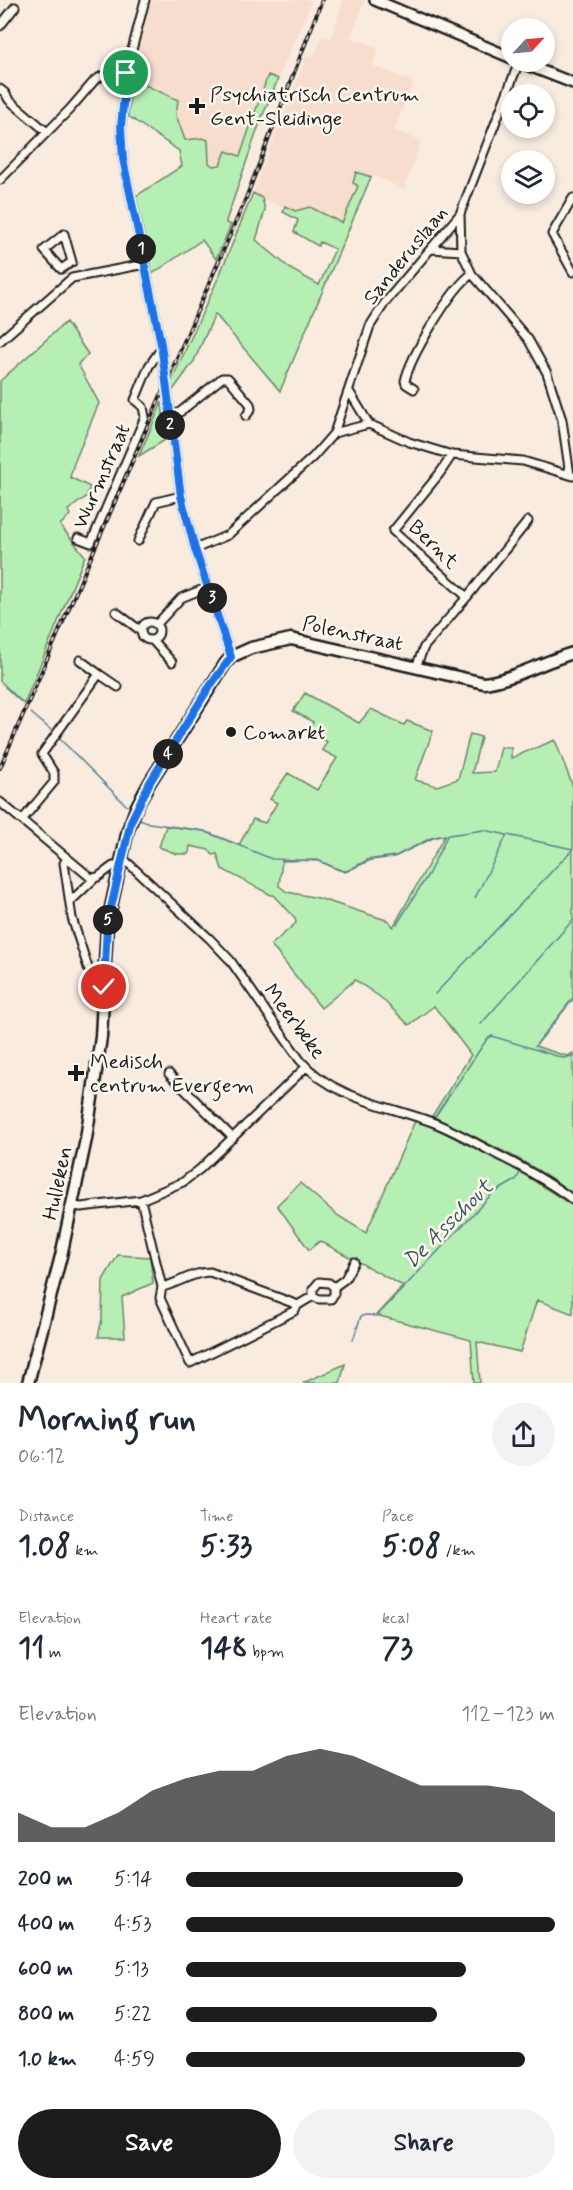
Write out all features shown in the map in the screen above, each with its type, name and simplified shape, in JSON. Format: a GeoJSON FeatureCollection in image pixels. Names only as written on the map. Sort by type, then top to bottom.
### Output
{"type":"FeatureCollection","features":[{"type":"Feature","properties":{"kind":"main road","name":"Polenstraat"},"geometry":{"type":"LineString","coordinates":[[231,657],[251,648],[291,639],[484,683],[500,680],[573,652]]}},
{"type":"Feature","properties":{"kind":"main road","name":"Hulleken"},"geometry":{"type":"LineString","coordinates":[[28,1383],[73,1206],[98,1065],[107,925],[134,812],[188,720],[231,657]]}},
{"type":"Feature","properties":{"kind":"street"},"geometry":{"type":"LineString","coordinates":[[145,0],[126,73],[121,127],[123,159],[161,349],[181,496],[195,549],[231,657]]}},
{"type":"Feature","properties":{"kind":"street"},"geometry":{"type":"LineString","coordinates":[[375,0],[501,53]]}},
{"type":"Feature","properties":{"kind":"street"},"geometry":{"type":"LineString","coordinates":[[0,26],[15,7]]}},
{"type":"Feature","properties":{"kind":"street","name":"Sanderuslaan"},"geometry":{"type":"LineString","coordinates":[[195,549],[228,535],[313,458],[334,433],[370,326],[384,304],[460,214],[515,72]]}},
{"type":"Feature","properties":{"kind":"street"},"geometry":{"type":"LineString","coordinates":[[545,72],[573,83]]}},
{"type":"Feature","properties":{"kind":"street"},"geometry":{"type":"LineString","coordinates":[[0,180],[70,109],[95,80],[102,76],[126,73]]}},
{"type":"Feature","properties":{"kind":"street"},"geometry":{"type":"LineString","coordinates":[[0,89],[9,100],[47,132]]}},
{"type":"Feature","properties":{"kind":"street"},"geometry":{"type":"LineString","coordinates":[[573,198],[552,234],[573,272]]}},
{"type":"Feature","properties":{"kind":"street"},"geometry":{"type":"LineString","coordinates":[[349,391],[369,424],[409,442],[452,454],[523,461],[572,475],[562,420],[547,373],[528,339],[472,274],[461,251],[460,214]]}},
{"type":"Feature","properties":{"kind":"street"},"geometry":{"type":"LineString","coordinates":[[64,234],[72,262],[67,267],[61,269],[44,250],[64,234]]}},
{"type":"Feature","properties":{"kind":"street"},"geometry":{"type":"LineString","coordinates":[[431,249],[461,251]]}},
{"type":"Feature","properties":{"kind":"street"},"geometry":{"type":"LineString","coordinates":[[0,341],[72,278],[145,264]]}},
{"type":"Feature","properties":{"kind":"street"},"geometry":{"type":"LineString","coordinates":[[67,267],[72,278]]}},
{"type":"Feature","properties":{"kind":"street"},"geometry":{"type":"LineString","coordinates":[[414,389],[405,381],[416,356],[449,300],[472,274]]}},
{"type":"Feature","properties":{"kind":"street","name":"Wurmstraat"},"geometry":{"type":"LineString","coordinates":[[78,538],[91,543],[111,499],[145,417],[143,407],[135,400],[149,366],[161,349]]}},
{"type":"Feature","properties":{"kind":"street"},"geometry":{"type":"LineString","coordinates":[[169,415],[180,412],[222,378],[228,378],[250,404],[251,409],[246,416]]}},
{"type":"Feature","properties":{"kind":"street"},"geometry":{"type":"LineString","coordinates":[[334,433],[369,424]]}},
{"type":"Feature","properties":{"kind":"street","name":"Bernt"},"geometry":{"type":"LineString","coordinates":[[452,454],[440,474],[393,531],[467,597]]}},
{"type":"Feature","properties":{"kind":"street"},"geometry":{"type":"LineString","coordinates":[[138,541],[156,502],[181,496]]}},
{"type":"Feature","properties":{"kind":"street","name":"Bernt"},"geometry":{"type":"LineString","coordinates":[[416,667],[424,647],[528,521]]}},
{"type":"Feature","properties":{"kind":"street"},"geometry":{"type":"LineString","coordinates":[[156,625],[181,598],[208,587]]}},
{"type":"Feature","properties":{"kind":"street"},"geometry":{"type":"LineString","coordinates":[[116,612],[141,631],[146,639],[152,640],[172,662]]}},
{"type":"Feature","properties":{"kind":"street"},"geometry":{"type":"LineString","coordinates":[[141,631],[146,623],[156,625]]}},
{"type":"Feature","properties":{"kind":"street"},"geometry":{"type":"LineString","coordinates":[[152,640],[159,634],[156,625]]}},
{"type":"Feature","properties":{"kind":"street"},"geometry":{"type":"LineString","coordinates":[[80,660],[118,687]]}},
{"type":"Feature","properties":{"kind":"street"},"geometry":{"type":"LineString","coordinates":[[22,820],[54,782],[54,773],[42,757],[44,750],[99,674]]}},
{"type":"Feature","properties":{"kind":"street"},"geometry":{"type":"LineString","coordinates":[[0,802],[85,874],[94,879]]}},
{"type":"Feature","properties":{"kind":"street"},"geometry":{"type":"LineString","coordinates":[[67,859],[64,863],[72,918],[92,980],[98,987],[104,987]]}},
{"type":"Feature","properties":{"kind":"street","name":"Meerbeke"},"geometry":{"type":"LineString","coordinates":[[120,864],[127,862],[223,952],[306,1067],[344,1093],[433,1122],[471,1140],[549,1182],[573,1200]]}},
{"type":"Feature","properties":{"kind":"street"},"geometry":{"type":"LineString","coordinates":[[69,899],[94,879],[120,864]]}},
{"type":"Feature","properties":{"kind":"street"},"geometry":{"type":"LineString","coordinates":[[73,1206],[141,1200],[183,1182],[200,1169],[306,1067]]}},
{"type":"Feature","properties":{"kind":"street"},"geometry":{"type":"LineString","coordinates":[[170,1074],[233,1138]]}},
{"type":"Feature","properties":{"kind":"street"},"geometry":{"type":"LineString","coordinates":[[141,1200],[162,1287],[160,1298],[190,1363],[294,1311],[298,1305],[313,1296],[315,1285],[319,1282],[329,1283],[334,1287]]}},
{"type":"Feature","properties":{"kind":"street"},"geometry":{"type":"LineString","coordinates":[[334,1287],[345,1279],[354,1262]]}},
{"type":"Feature","properties":{"kind":"street"},"geometry":{"type":"LineString","coordinates":[[162,1287],[199,1272],[210,1272],[298,1305]]}},
{"type":"Feature","properties":{"kind":"street"},"geometry":{"type":"LineString","coordinates":[[313,1296],[319,1299],[331,1299],[334,1287]]}},
{"type":"Feature","properties":{"kind":"shaded area","name":"Psychiatrisch Centrum Gent-Sleidinge"},"geometry":{"type":"Polygon","coordinates":[[[152,0],[312,0],[260,122],[235,194],[214,176],[128,116],[136,58],[152,0]]]}},
{"type":"Feature","properties":{"kind":"shaded area"},"geometry":{"type":"Polygon","coordinates":[[[343,0],[365,0],[351,37],[378,48],[372,65],[413,82],[394,130],[421,141],[404,189],[372,175],[371,177],[356,172],[358,185],[342,223],[310,207],[295,211],[285,206],[284,209],[253,193],[307,55],[313,57],[322,36],[331,39],[343,0]]]}},
{"type":"Feature","properties":{"kind":"green space"},"geometry":{"type":"Polygon","coordinates":[[[268,75],[278,79],[260,122],[226,221],[231,225],[216,259],[202,240],[152,274],[136,196],[182,166],[179,151],[128,116],[132,79],[178,100],[176,115],[185,140],[203,138],[208,140],[209,163],[213,166],[220,165],[226,151],[240,156],[268,75]]]}},
{"type":"Feature","properties":{"kind":"green space"},"geometry":{"type":"Polygon","coordinates":[[[356,172],[371,177],[280,391],[215,314],[194,361],[171,393],[170,384],[220,274],[253,193],[262,198],[265,210],[256,240],[292,270],[319,285],[335,249],[320,242],[318,246],[294,232],[298,220],[283,212],[285,206],[295,211],[310,207],[342,223],[358,186],[353,183],[356,172]]]}},
{"type":"Feature","properties":{"kind":"green space"},"geometry":{"type":"Polygon","coordinates":[[[66,322],[88,354],[78,364],[99,403],[70,477],[90,487],[86,497],[68,510],[70,515],[60,525],[85,556],[24,704],[0,681],[0,381],[66,322]]]}},
{"type":"Feature","properties":{"kind":"green space"},"geometry":{"type":"Polygon","coordinates":[[[162,402],[165,440],[139,456],[162,402]]]}},
{"type":"Feature","properties":{"kind":"green space"},"geometry":{"type":"Polygon","coordinates":[[[305,693],[359,723],[371,709],[404,725],[407,721],[433,731],[415,780],[437,786],[458,779],[470,734],[481,737],[472,773],[495,772],[501,747],[511,748],[511,758],[555,740],[573,787],[573,998],[535,1046],[568,1056],[573,1053],[573,1194],[522,1161],[432,1116],[471,1055],[434,1006],[409,1025],[380,997],[355,980],[321,1008],[271,945],[296,923],[295,918],[274,895],[222,869],[217,854],[213,855],[209,850],[190,846],[189,854],[177,854],[159,847],[166,826],[204,831],[239,845],[253,819],[265,823],[277,803],[270,799],[288,773],[317,790],[337,758],[322,750],[327,742],[309,730],[313,722],[293,711],[305,693]],[[445,835],[431,838],[394,857],[372,860],[371,858],[347,871],[339,870],[317,860],[282,861],[279,886],[287,892],[318,898],[389,921],[393,927],[445,835]]]}},
{"type":"Feature","properties":{"kind":"green space"},"geometry":{"type":"Polygon","coordinates":[[[415,1121],[438,1128],[519,1171],[573,1206],[573,1314],[537,1300],[520,1352],[477,1342],[480,1383],[474,1383],[471,1340],[376,1315],[403,1286],[320,1241],[309,1250],[277,1205],[300,1183],[337,1215],[366,1233],[415,1121]]]}},
{"type":"Feature","properties":{"kind":"green space"},"geometry":{"type":"Polygon","coordinates":[[[118,1255],[150,1257],[153,1283],[122,1297],[125,1337],[98,1337],[102,1319],[103,1280],[118,1255]]]}},
{"type":"Feature","properties":{"kind":"green space"},"geometry":{"type":"Polygon","coordinates":[[[345,1364],[340,1383],[303,1383],[345,1364]]]}},
{"type":"Feature","properties":{"kind":"waterway"},"geometry":{"type":"LineString","coordinates":[[5,687],[21,702]]}},
{"type":"Feature","properties":{"kind":"waterway"},"geometry":{"type":"LineString","coordinates":[[31,713],[52,731]]}},
{"type":"Feature","properties":{"kind":"waterway"},"geometry":{"type":"LineString","coordinates":[[59,738],[127,806]]}},
{"type":"Feature","properties":{"kind":"waterway"},"geometry":{"type":"LineString","coordinates":[[140,819],[149,823],[204,831],[272,859],[319,861],[345,872],[373,859],[396,856],[435,837],[484,830],[573,849]]}},
{"type":"Feature","properties":{"kind":"waterway"},"geometry":{"type":"LineString","coordinates":[[475,898],[507,835]]}},
{"type":"Feature","properties":{"kind":"waterway"},"geometry":{"type":"LineString","coordinates":[[397,924],[429,873],[447,836]]}},
{"type":"Feature","properties":{"kind":"waterway"},"geometry":{"type":"LineString","coordinates":[[435,994],[573,849]]}},
{"type":"Feature","properties":{"kind":"waterway"},"geometry":{"type":"LineString","coordinates":[[481,1024],[573,920]]}},
{"type":"Feature","properties":{"kind":"waterway"},"geometry":{"type":"LineString","coordinates":[[537,1044],[573,999]]}},
{"type":"Feature","properties":{"kind":"waterway","name":"De Asschout"},"geometry":{"type":"LineString","coordinates":[[434,1118],[487,1039],[492,1036],[563,1058],[573,1056]]}},
{"type":"Feature","properties":{"kind":"waterway","name":"De Asschout"},"geometry":{"type":"LineString","coordinates":[[353,1340],[361,1316],[377,1316],[492,1194],[516,1180],[521,1171],[431,1126]]}},
{"type":"Feature","properties":{"kind":"railway"},"geometry":{"type":"LineString","coordinates":[[0,768],[246,198],[322,0]]}},
{"type":"Feature","properties":{"kind":"place","name":"Psychiatrisch Centrum Gent-Sleidinge"},"geometry":{"type":"Point","coordinates":[197,106]}},
{"type":"Feature","properties":{"kind":"place","name":"Comarkt"},"geometry":{"type":"Point","coordinates":[231,732]}},
{"type":"Feature","properties":{"kind":"place","name":"Medisch centrum Evergem"},"geometry":{"type":"Point","coordinates":[76,1073]}},
{"type":"Feature","properties":{"kind":"route"},"geometry":{"type":"LineString","coordinates":[[104,987],[107,925],[131,821],[150,782],[208,689],[231,657],[195,549],[181,496],[173,451],[161,344],[123,159],[121,127],[126,73]]}}]}
